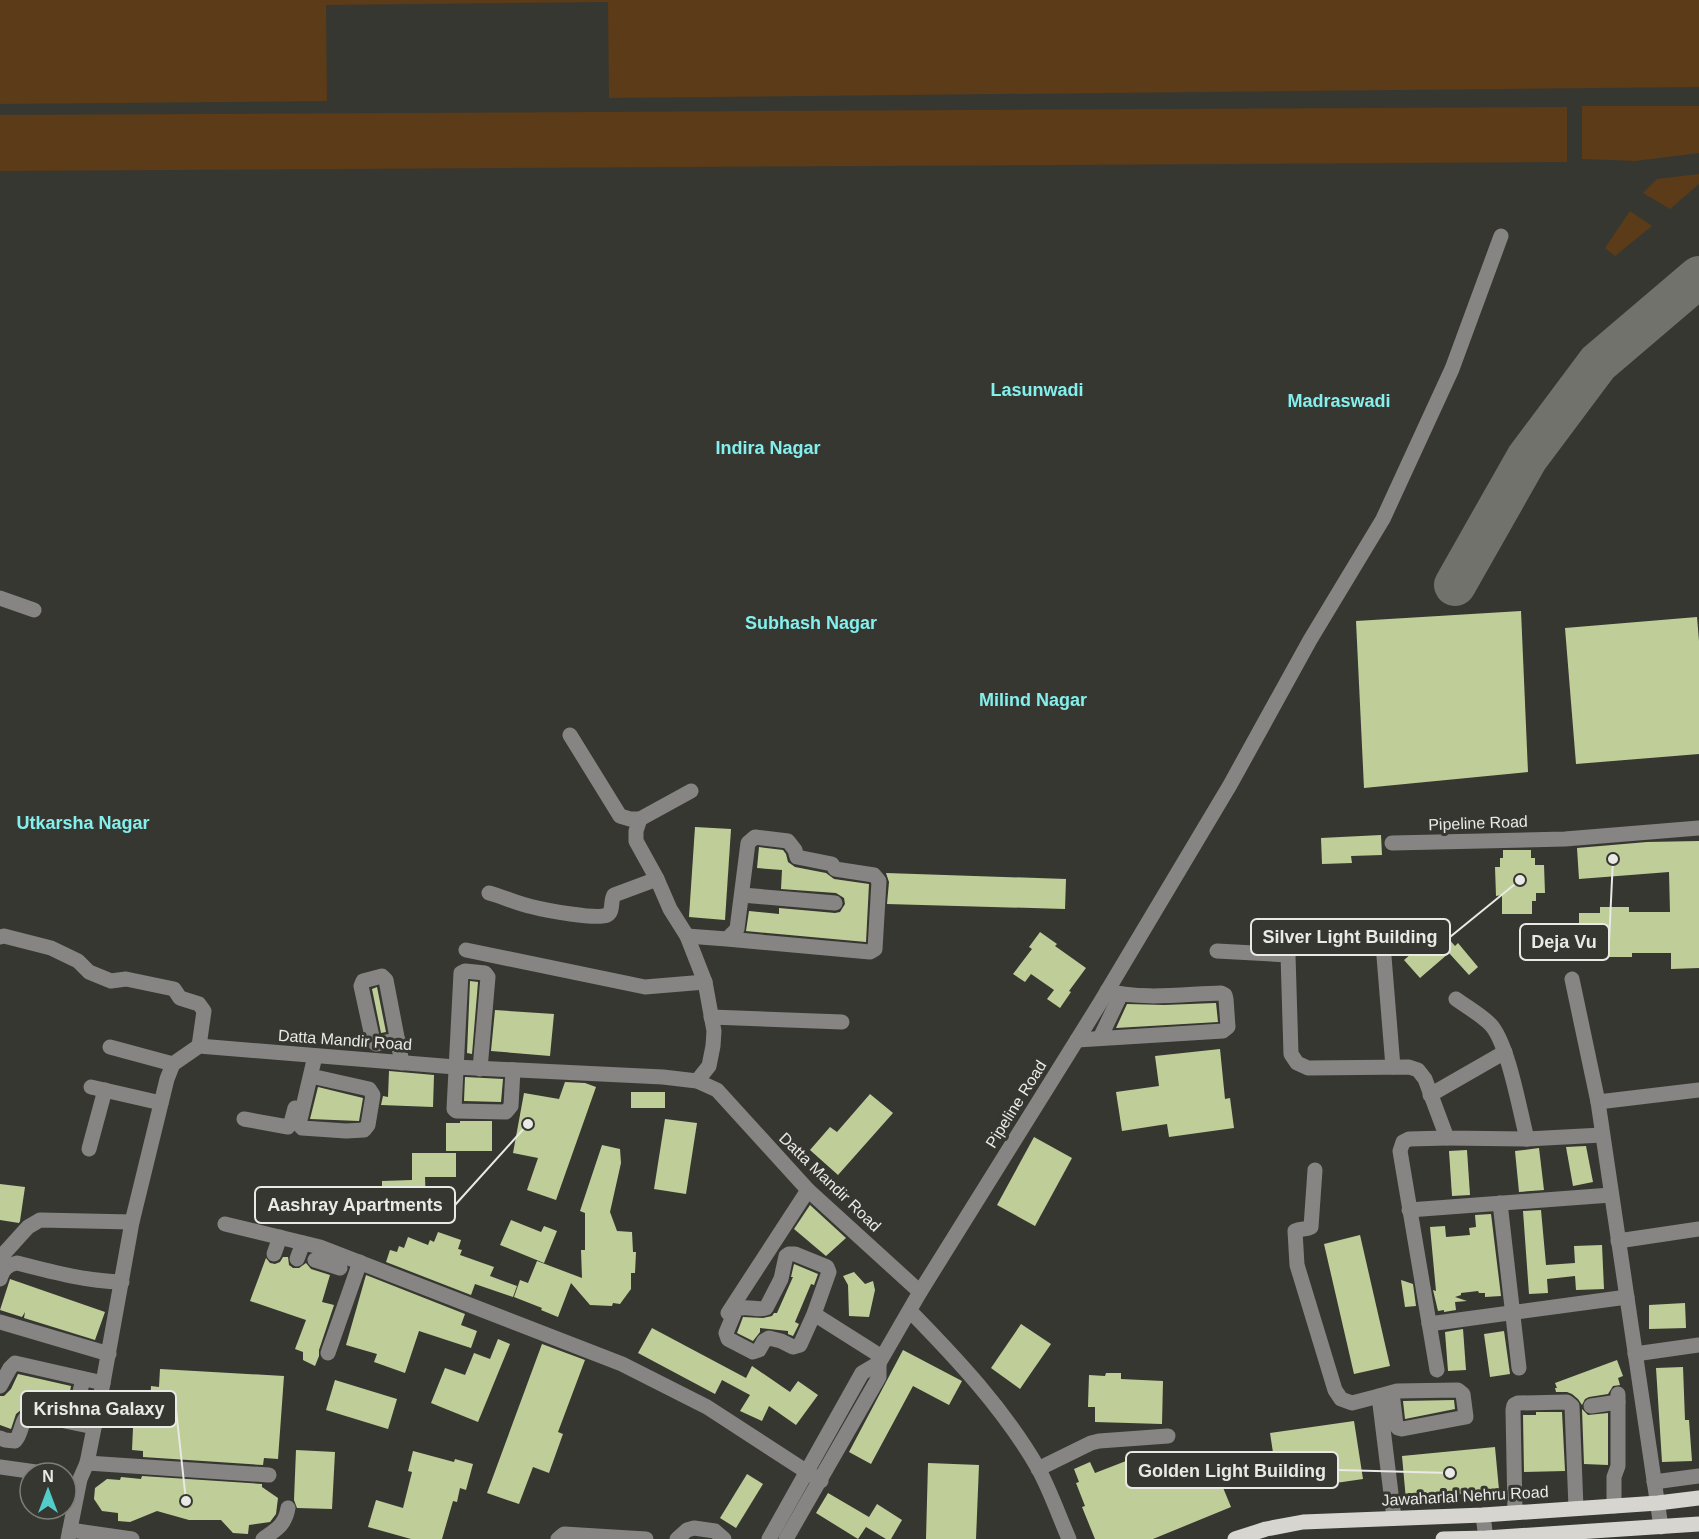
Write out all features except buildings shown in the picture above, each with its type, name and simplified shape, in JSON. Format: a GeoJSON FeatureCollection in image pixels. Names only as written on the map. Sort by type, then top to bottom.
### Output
{"type":"FeatureCollection","features":[{"type":"Feature","properties":{"kind":"main road","name":"Jawaharlal Nehru Road"},"geometry":{"type":"LineString","coordinates":[[1234,1539],[1266,1529],[1303,1522],[1483,1515],[1699,1498]]}},
{"type":"Feature","properties":{"kind":"main road"},"geometry":{"type":"LineString","coordinates":[[1443,1539],[1699,1524]]}},
{"type":"Feature","properties":{"kind":"street","name":"Pipeline Road"},"geometry":{"type":"LineString","coordinates":[[786,1539],[862,1372],[881,1360],[920,1292],[1077,1040],[1111,998],[1182,864],[1230,785],[1310,640],[1383,519],[1452,369],[1501,236]]}},
{"type":"Feature","properties":{"kind":"street"},"geometry":{"type":"LineString","coordinates":[[0,598],[34,610]]}},
{"type":"Feature","properties":{"kind":"street"},"geometry":{"type":"LineString","coordinates":[[570,735],[620,816],[640,819],[691,791]]}},
{"type":"Feature","properties":{"kind":"street"},"geometry":{"type":"LineString","coordinates":[[640,819],[636,841],[670,909],[687,936],[705,982],[714,1031],[713,1046],[709,1065],[697,1081]]}},
{"type":"Feature","properties":{"kind":"street","name":"Pipeline Road"},"geometry":{"type":"LineString","coordinates":[[1392,843],[1565,839],[1699,828]]}},
{"type":"Feature","properties":{"kind":"street"},"geometry":{"type":"LineString","coordinates":[[687,936],[870,952],[875,949],[879,881],[874,875],[835,869],[832,864],[798,857],[788,841],[754,837],[748,843],[737,929],[727,939]]}},
{"type":"Feature","properties":{"kind":"street"},"geometry":{"type":"LineString","coordinates":[[489,892],[533,907],[588,916],[604,916],[611,910],[611,899],[614,895],[657,879]]}},
{"type":"Feature","properties":{"kind":"street"},"geometry":{"type":"LineString","coordinates":[[742,895],[835,903]]}},
{"type":"Feature","properties":{"kind":"street"},"geometry":{"type":"LineString","coordinates":[[1393,1067],[1382,932],[1378,930],[1291,937],[1288,942],[1291,1054],[1297,1063],[1308,1068],[1393,1067],[1409,1066],[1418,1070],[1425,1079],[1447,1138]]}},
{"type":"Feature","properties":{"kind":"street"},"geometry":{"type":"LineString","coordinates":[[0,937],[4,936],[51,948],[78,961],[89,972],[111,981],[126,979],[174,989],[180,998],[199,1005],[204,1011],[199,1046],[174,1064],[167,1079],[132,1222],[87,1463],[78,1473]]}},
{"type":"Feature","properties":{"kind":"street"},"geometry":{"type":"LineString","coordinates":[[466,950],[645,987],[705,982]]}},
{"type":"Feature","properties":{"kind":"street"},"geometry":{"type":"LineString","coordinates":[[1217,951],[1288,955]]}},
{"type":"Feature","properties":{"kind":"street"},"geometry":{"type":"LineString","coordinates":[[481,1062],[488,977],[485,973],[465,971],[461,973],[454,1109],[456,1111],[506,1112],[511,1106],[513,1070]]}},
{"type":"Feature","properties":{"kind":"street"},"geometry":{"type":"LineString","coordinates":[[1572,979],[1598,1102],[1661,1527]]}},
{"type":"Feature","properties":{"kind":"street"},"geometry":{"type":"LineString","coordinates":[[1077,1040],[1223,1032],[1228,1027],[1225,995],[1221,993],[1111,998],[1100,1038]]}},
{"type":"Feature","properties":{"kind":"street"},"geometry":{"type":"LineString","coordinates":[[1456,999],[1490,1024],[1498,1034],[1505,1052],[1527,1139]]}},
{"type":"Feature","properties":{"kind":"street"},"geometry":{"type":"LineString","coordinates":[[711,1017],[842,1022]]}},
{"type":"Feature","properties":{"kind":"street"},"geometry":{"type":"LineString","coordinates":[[398,1040],[402,1063]]}},
{"type":"Feature","properties":{"kind":"street","name":"Datta Mandir Road"},"geometry":{"type":"LineString","coordinates":[[199,1046],[402,1063],[481,1062],[513,1070],[663,1077],[697,1081],[717,1090],[808,1190],[920,1292]]}},
{"type":"Feature","properties":{"kind":"street"},"geometry":{"type":"LineString","coordinates":[[110,1047],[174,1064]]}},
{"type":"Feature","properties":{"kind":"street"},"geometry":{"type":"LineString","coordinates":[[1430,1095],[1505,1052]]}},
{"type":"Feature","properties":{"kind":"street"},"geometry":{"type":"LineString","coordinates":[[311,1076],[369,1089],[373,1095],[368,1125],[364,1130],[302,1128],[299,1125],[311,1076],[312,1056]]}},
{"type":"Feature","properties":{"kind":"street"},"geometry":{"type":"LineString","coordinates":[[244,1119],[288,1127],[312,1056]]}},
{"type":"Feature","properties":{"kind":"street"},"geometry":{"type":"LineString","coordinates":[[89,1149],[98,1088],[161,1103]]}},
{"type":"Feature","properties":{"kind":"street"},"geometry":{"type":"LineString","coordinates":[[1598,1102],[1699,1090]]}},
{"type":"Feature","properties":{"kind":"street"},"geometry":{"type":"LineString","coordinates":[[1437,1370],[1400,1157],[1403,1142],[1409,1139],[1527,1139],[1602,1135]]}},
{"type":"Feature","properties":{"kind":"street"},"geometry":{"type":"LineString","coordinates":[[1315,1170],[1311,1227],[1295,1231],[1297,1265],[1335,1390],[1341,1399],[1352,1403],[1397,1392],[1458,1390],[1463,1394],[1466,1417],[1398,1428],[1385,1395]]}},
{"type":"Feature","properties":{"kind":"street"},"geometry":{"type":"LineString","coordinates":[[717,1331],[808,1190]]}},
{"type":"Feature","properties":{"kind":"street"},"geometry":{"type":"LineString","coordinates":[[1409,1210],[1611,1195]]}},
{"type":"Feature","properties":{"kind":"street"},"geometry":{"type":"LineString","coordinates":[[1500,1203],[1519,1368]]}},
{"type":"Feature","properties":{"kind":"street"},"geometry":{"type":"LineString","coordinates":[[0,1258],[28,1227],[40,1220],[132,1222]]}},
{"type":"Feature","properties":{"kind":"street"},"geometry":{"type":"LineString","coordinates":[[225,1224],[303,1243],[316,1257],[346,1265],[622,1364],[707,1407],[814,1477]]}},
{"type":"Feature","properties":{"kind":"street"},"geometry":{"type":"LineString","coordinates":[[1618,1241],[1699,1229]]}},
{"type":"Feature","properties":{"kind":"street"},"geometry":{"type":"LineString","coordinates":[[274,1254],[280,1237]]}},
{"type":"Feature","properties":{"kind":"street"},"geometry":{"type":"LineString","coordinates":[[297,1259],[303,1243]]}},
{"type":"Feature","properties":{"kind":"street"},"geometry":{"type":"LineString","coordinates":[[789,1254],[795,1254],[827,1267],[829,1272],[814,1314],[800,1345],[793,1347],[769,1338],[764,1341],[759,1350],[753,1352],[728,1339],[726,1333],[736,1309],[748,1306],[766,1308],[781,1279],[786,1256],[789,1254]]}},
{"type":"Feature","properties":{"kind":"street"},"geometry":{"type":"LineString","coordinates":[[0,1279],[3,1270],[10,1264],[17,1263],[68,1276],[122,1282]]}},
{"type":"Feature","properties":{"kind":"street"},"geometry":{"type":"LineString","coordinates":[[328,1353],[346,1265]]}},
{"type":"Feature","properties":{"kind":"street"},"geometry":{"type":"LineString","coordinates":[[1429,1324],[1627,1298]]}},
{"type":"Feature","properties":{"kind":"street"},"geometry":{"type":"LineString","coordinates":[[910,1311],[959,1362],[1008,1422],[1038,1469],[1069,1539]]}},
{"type":"Feature","properties":{"kind":"street"},"geometry":{"type":"LineString","coordinates":[[814,1314],[881,1360]]}},
{"type":"Feature","properties":{"kind":"street"},"geometry":{"type":"LineString","coordinates":[[0,1322],[109,1354]]}},
{"type":"Feature","properties":{"kind":"street"},"geometry":{"type":"LineString","coordinates":[[1635,1354],[1699,1346]]}},
{"type":"Feature","properties":{"kind":"street"},"geometry":{"type":"LineString","coordinates":[[0,1386],[10,1368],[15,1364],[103,1383]]}},
{"type":"Feature","properties":{"kind":"street"},"geometry":{"type":"LineString","coordinates":[[73,1422],[83,1379]]}},
{"type":"Feature","properties":{"kind":"street"},"geometry":{"type":"LineString","coordinates":[[1385,1395],[1394,1518]]}},
{"type":"Feature","properties":{"kind":"street"},"geometry":{"type":"LineString","coordinates":[[1591,1406],[1618,1398],[1618,1466],[1614,1477],[1614,1506]]}},
{"type":"Feature","properties":{"kind":"street"},"geometry":{"type":"LineString","coordinates":[[1515,1512],[1513,1410],[1514,1405],[1518,1403],[1567,1402],[1572,1406],[1576,1508]]}},
{"type":"Feature","properties":{"kind":"street"},"geometry":{"type":"LineString","coordinates":[[0,1438],[15,1441],[20,1436],[24,1419],[28,1415],[45,1416],[94,1427]]}},
{"type":"Feature","properties":{"kind":"street"},"geometry":{"type":"LineString","coordinates":[[1038,1469],[1091,1443],[1168,1436]]}},
{"type":"Feature","properties":{"kind":"street"},"geometry":{"type":"LineString","coordinates":[[87,1463],[268,1475]]}},
{"type":"Feature","properties":{"kind":"street"},"geometry":{"type":"LineString","coordinates":[[0,1467],[18,1470]]}},
{"type":"Feature","properties":{"kind":"street"},"geometry":{"type":"LineString","coordinates":[[1654,1482],[1699,1476]]}},
{"type":"Feature","properties":{"kind":"street","name":"Pipeline Road"},"geometry":{"type":"LineString","coordinates":[[769,1539],[814,1477]]}},
{"type":"Feature","properties":{"kind":"street"},"geometry":{"type":"LineString","coordinates":[[263,1539],[280,1527],[286,1518],[288,1508]]}},
{"type":"Feature","properties":{"kind":"street"},"geometry":{"type":"LineString","coordinates":[[1483,1515],[1486,1538]]}},
{"type":"Feature","properties":{"kind":"street"},"geometry":{"type":"LineString","coordinates":[[677,1539],[687,1530],[694,1528],[715,1531],[723,1539]]}},
{"type":"Feature","properties":{"kind":"street"},"geometry":{"type":"LineString","coordinates":[[69,1534],[132,1539]]}},
{"type":"Feature","properties":{"kind":"street"},"geometry":{"type":"LineString","coordinates":[[558,1539],[564,1534],[646,1539]]}},
{"type":"Feature","properties":{"kind":"shaded area"},"geometry":{"type":"Polygon","coordinates":[[[0,0],[1699,0],[1699,87],[609,98],[608,2],[326,5],[327,101],[0,104],[0,0]]]}},
{"type":"Feature","properties":{"kind":"shaded area"},"geometry":{"type":"Polygon","coordinates":[[[1582,106],[1699,106],[1699,153],[1635,161],[1582,159],[1582,106]]]}},
{"type":"Feature","properties":{"kind":"shaded area"},"geometry":{"type":"Polygon","coordinates":[[[1567,107],[1567,162],[0,171],[0,115],[1567,107]]]}},
{"type":"Feature","properties":{"kind":"shaded area"},"geometry":{"type":"Polygon","coordinates":[[[1699,174],[1699,184],[1670,209],[1643,193],[1657,179],[1699,174]]]}},
{"type":"Feature","properties":{"kind":"shaded area"},"geometry":{"type":"Polygon","coordinates":[[[1630,211],[1652,226],[1615,256],[1605,248],[1630,211]]]}},
{"type":"Feature","properties":{"kind":"taxiway"},"geometry":{"type":"LineString","coordinates":[[1455,585],[1527,458],[1598,363],[1699,277]]}},
{"type":"Feature","properties":{"kind":"place","name":"Deja Vu"},"geometry":{"type":"Point","coordinates":[1613,859]}},
{"type":"Feature","properties":{"kind":"place","name":"Silver Light Building"},"geometry":{"type":"Point","coordinates":[1520,880]}},
{"type":"Feature","properties":{"kind":"place","name":"Aashray Apartments"},"geometry":{"type":"Point","coordinates":[528,1124]}},
{"type":"Feature","properties":{"kind":"place","name":"Golden Light Building"},"geometry":{"type":"Point","coordinates":[1450,1473]}},
{"type":"Feature","properties":{"kind":"place","name":"Krishna Galaxy"},"geometry":{"type":"Point","coordinates":[186,1501]}},
{"type":"Feature","properties":{"kind":"district","name":"Lasunwadi"},"geometry":{"type":"Point","coordinates":[1037,390]}},
{"type":"Feature","properties":{"kind":"district","name":"Madraswadi"},"geometry":{"type":"Point","coordinates":[1339,401]}},
{"type":"Feature","properties":{"kind":"district","name":"Indira Nagar"},"geometry":{"type":"Point","coordinates":[768,448]}},
{"type":"Feature","properties":{"kind":"district","name":"Subhash Nagar"},"geometry":{"type":"Point","coordinates":[811,623]}},
{"type":"Feature","properties":{"kind":"district","name":"Milind Nagar"},"geometry":{"type":"Point","coordinates":[1033,700]}},
{"type":"Feature","properties":{"kind":"district","name":"Utkarsha Nagar"},"geometry":{"type":"Point","coordinates":[83,823]}}]}
